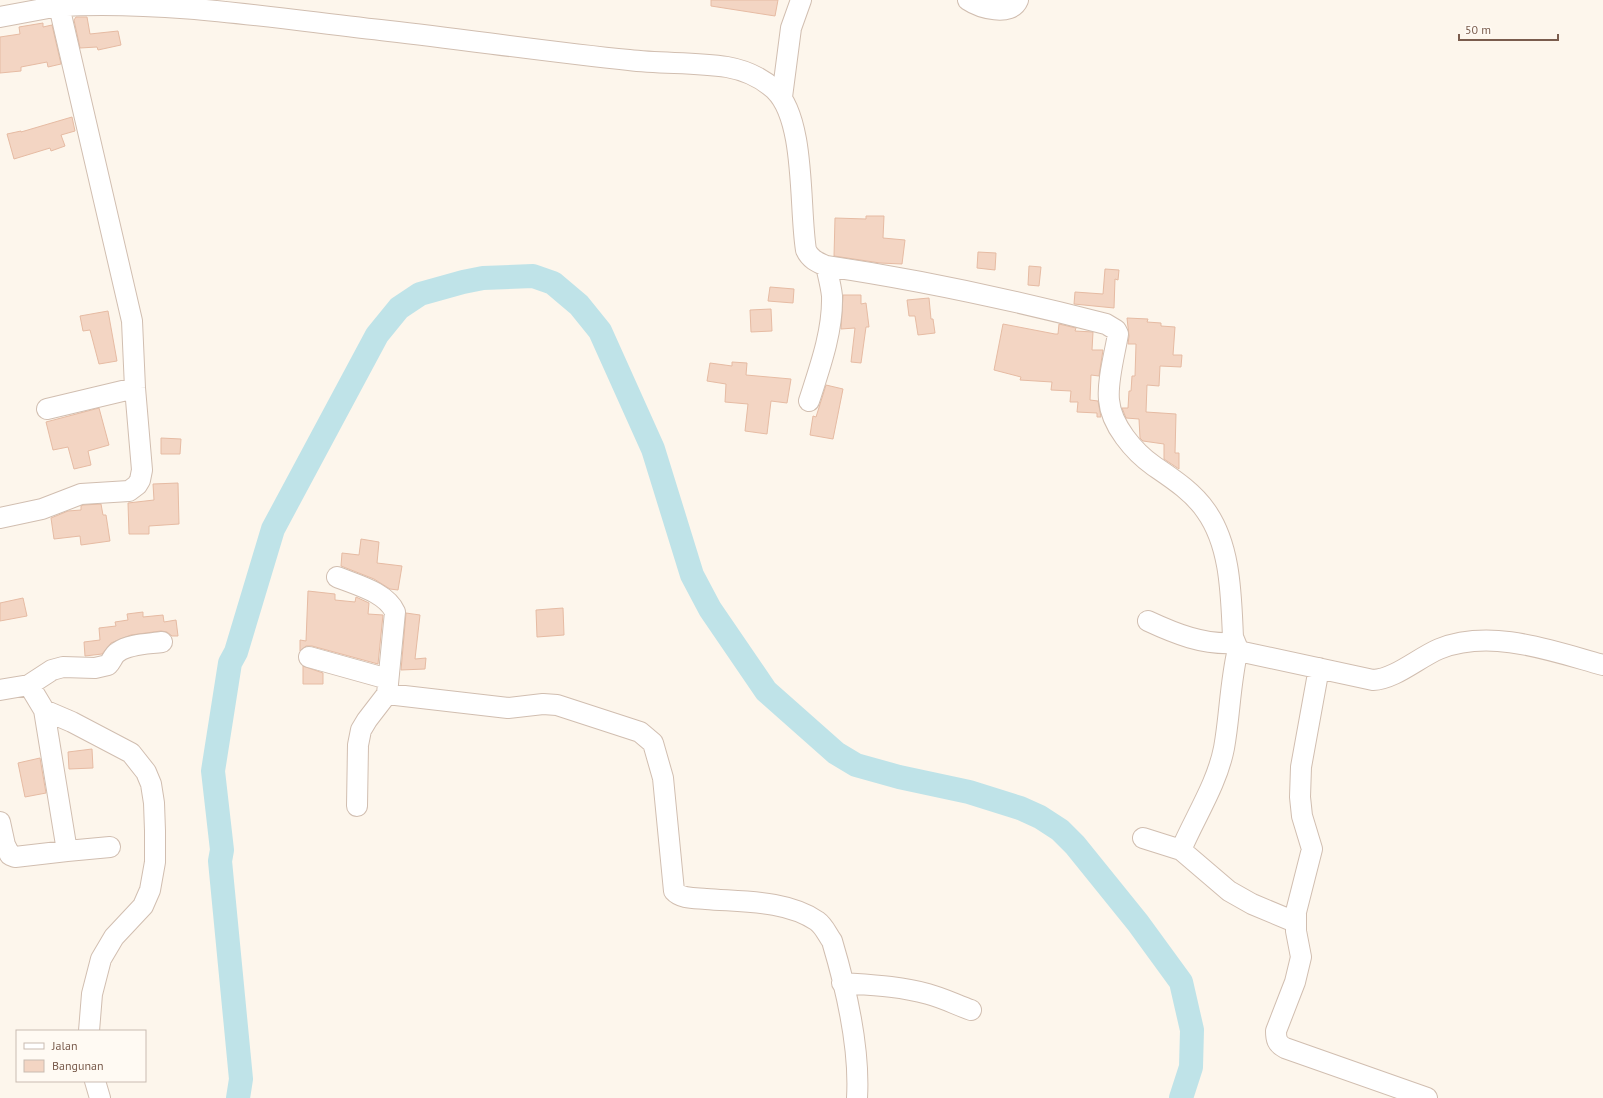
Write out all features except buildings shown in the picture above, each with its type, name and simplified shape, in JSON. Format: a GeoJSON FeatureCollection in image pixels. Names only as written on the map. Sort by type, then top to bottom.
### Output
{"type":"FeatureCollection","features":[{"type":"Feature","properties":{"kind":"street"},"geometry":{"type":"LineString","coordinates":[[782,97],[791,28],[801,0]]}},
{"type":"Feature","properties":{"kind":"street"},"geometry":{"type":"LineString","coordinates":[[968,0],[978,6],[991,9],[1010,9],[1018,0]]}},
{"type":"Feature","properties":{"kind":"street"},"geometry":{"type":"LineString","coordinates":[[0,518],[42,509],[81,494],[118,493],[129,491],[136,486],[140,480],[142,470],[134,388],[134,336],[132,321],[58,3]]}},
{"type":"Feature","properties":{"kind":"street"},"geometry":{"type":"LineString","coordinates":[[0,17],[58,3],[128,3],[198,7],[495,42],[630,60],[726,67],[750,74],[765,82],[782,97],[786,105],[796,147],[806,250],[809,256],[816,262],[826,266],[920,281],[1021,302],[1106,324],[1116,330],[1118,334],[1108,392],[1111,412],[1128,441],[1138,452],[1192,495],[1206,511],[1215,527],[1226,562],[1236,646],[1224,748],[1220,762],[1181,850]]}},
{"type":"Feature","properties":{"kind":"street"},"geometry":{"type":"LineString","coordinates":[[809,401],[819,371],[829,330],[832,294],[826,266]]}},
{"type":"Feature","properties":{"kind":"street"},"geometry":{"type":"LineString","coordinates":[[47,409],[134,388]]}},
{"type":"Feature","properties":{"kind":"street"},"geometry":{"type":"LineString","coordinates":[[337,577],[371,591],[393,606],[396,619],[388,687],[361,730],[356,766],[357,806]]}},
{"type":"Feature","properties":{"kind":"street"},"geometry":{"type":"LineString","coordinates":[[1148,621],[1189,638],[1211,643],[1236,646],[1243,652],[1378,680],[1389,676],[1447,646],[1472,641],[1488,641],[1545,649],[1603,665]]}},
{"type":"Feature","properties":{"kind":"street"},"geometry":{"type":"LineString","coordinates":[[0,690],[29,685],[52,670],[63,668],[95,668],[108,665],[116,653],[120,651],[128,648],[162,642]]}},
{"type":"Feature","properties":{"kind":"street"},"geometry":{"type":"LineString","coordinates":[[309,658],[388,687],[508,708],[542,704],[557,705],[640,732],[653,743],[663,778],[674,891],[677,895],[779,906],[803,914],[817,922],[824,928],[832,941],[856,1054],[857,1098]]}},
{"type":"Feature","properties":{"kind":"street"},"geometry":{"type":"LineString","coordinates":[[1319,668],[1304,746],[1300,789],[1302,816],[1312,849],[1296,912],[1295,922],[1301,957],[1295,982],[1276,1031],[1276,1039],[1280,1045],[1427,1098]]}},
{"type":"Feature","properties":{"kind":"street"},"geometry":{"type":"LineString","coordinates":[[29,685],[44,710],[67,851]]}},
{"type":"Feature","properties":{"kind":"street"},"geometry":{"type":"LineString","coordinates":[[44,710],[72,722],[131,753],[146,772],[151,784],[154,803],[154,862],[150,890],[143,906],[114,936],[101,959],[92,994],[89,1030]]}},
{"type":"Feature","properties":{"kind":"street"},"geometry":{"type":"LineString","coordinates":[[0,822],[5,844],[10,855],[15,857],[110,847]]}},
{"type":"Feature","properties":{"kind":"street"},"geometry":{"type":"LineString","coordinates":[[1143,838],[1181,850],[1230,891],[1252,904],[1295,922]]}},
{"type":"Feature","properties":{"kind":"street"},"geometry":{"type":"LineString","coordinates":[[842,983],[913,990],[971,1010]]}},
{"type":"Feature","properties":{"kind":"street"},"geometry":{"type":"LineString","coordinates":[[95,1082],[100,1098]]}},
{"type":"Feature","properties":{"kind":"waterway"},"geometry":{"type":"LineString","coordinates":[[238,1098],[241,1079],[220,861],[222,850],[213,771],[230,663],[236,652],[273,529],[377,335],[399,308],[420,294],[463,282],[483,278],[533,276],[553,283],[579,305],[600,331],[653,449],[692,575],[710,609],[766,691],[836,753],[856,765],[899,777],[969,792],[1020,808],[1040,817],[1060,830],[1075,845],[1138,923],[1181,982],[1192,1030],[1191,1067],[1181,1098]]}}]}
